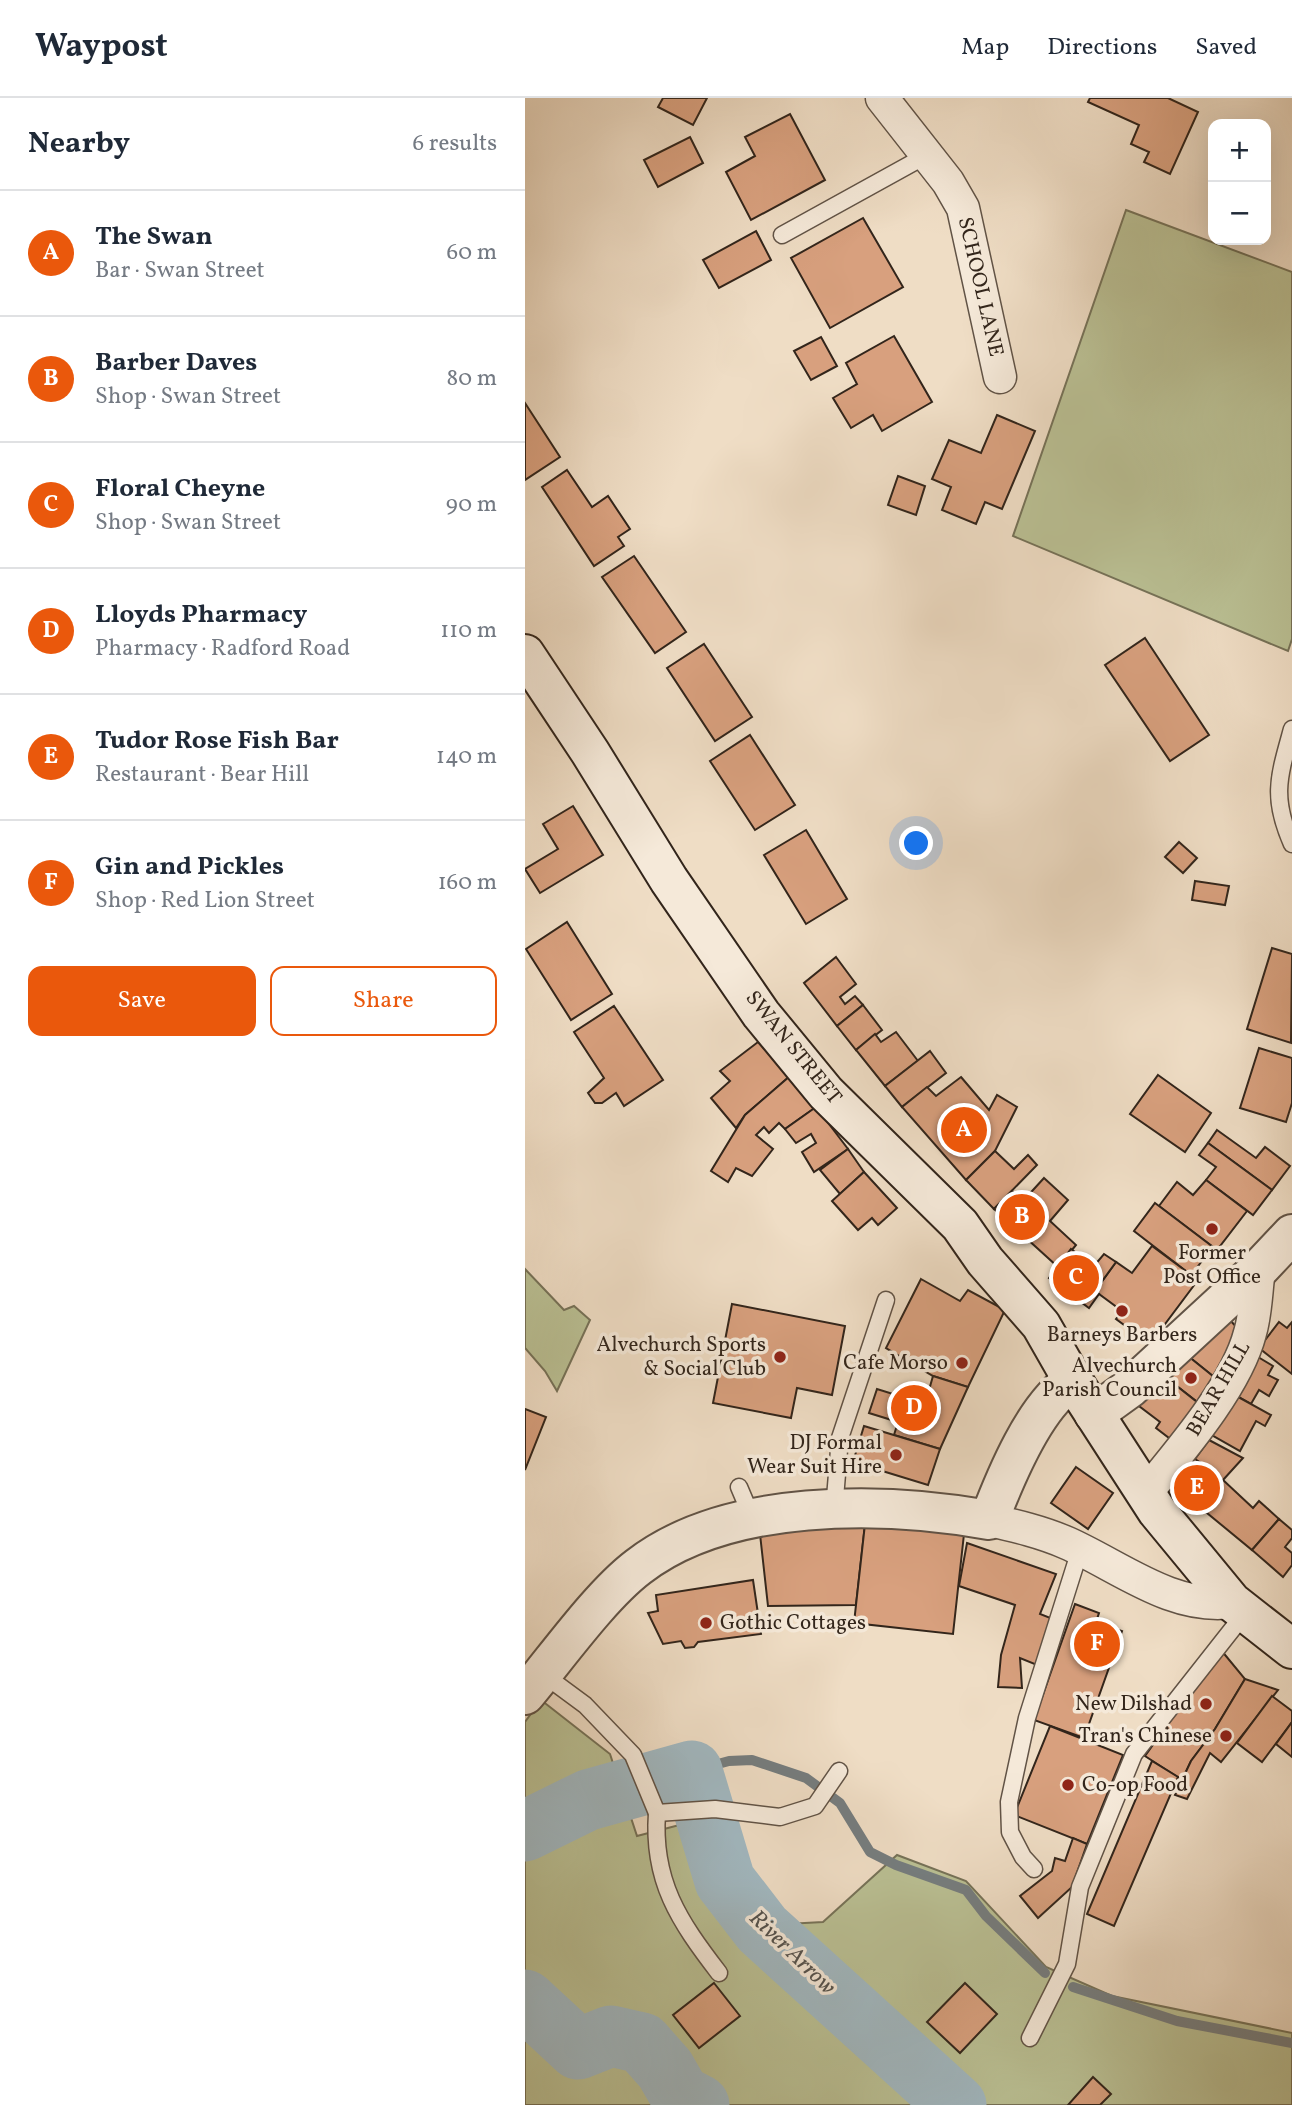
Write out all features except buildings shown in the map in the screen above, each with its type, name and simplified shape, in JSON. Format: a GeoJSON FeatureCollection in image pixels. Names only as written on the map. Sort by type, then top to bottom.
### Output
{"type":"FeatureCollection","features":[{"type":"Feature","properties":{"kind":"main road","name":"SWAN STREET"},"geometry":{"type":"LineString","coordinates":[[525,654],[669,880],[761,1014],[826,1093],[960,1224],[985,1261],[1041,1325],[1145,1494],[1239,1608],[1292,1649]]}},
{"type":"Feature","properties":{"kind":"main road"},"geometry":{"type":"LineString","coordinates":[[1094,1414],[1131,1388],[1259,1269],[1292,1234]]}},
{"type":"Feature","properties":{"kind":"main road"},"geometry":{"type":"LineString","coordinates":[[534,1684],[637,1568],[746,1503],[834,1510],[929,1511],[989,1520],[1045,1407],[1061,1389],[1073,1381]]}},
{"type":"Feature","properties":{"kind":"street","name":"SCHOOL LANE"},"geometry":{"type":"LineString","coordinates":[[881,98],[927,155],[963,208],[1000,377]]}},
{"type":"Feature","properties":{"kind":"street","name":"BEAR HILL"},"geometry":{"type":"LineString","coordinates":[[1145,1494],[1198,1431],[1234,1367],[1250,1334],[1259,1269]]}},
{"type":"Feature","properties":{"kind":"street"},"geometry":{"type":"LineString","coordinates":[[989,1520],[1031,1529],[1080,1550],[1157,1589],[1216,1605],[1239,1608]]}},
{"type":"Feature","properties":{"kind":"lane"},"geometry":{"type":"LineString","coordinates":[[782,235],[927,155]]}},
{"type":"Feature","properties":{"kind":"lane"},"geometry":{"type":"LineString","coordinates":[[1292,729],[1279,776],[1277,801],[1292,844]]}},
{"type":"Feature","properties":{"kind":"lane"},"geometry":{"type":"LineString","coordinates":[[834,1510],[839,1438],[886,1300]]}},
{"type":"Feature","properties":{"kind":"lane"},"geometry":{"type":"LineString","coordinates":[[1034,1869],[1023,1857],[1010,1832],[1009,1802],[1027,1718],[1080,1550]]}},
{"type":"Feature","properties":{"kind":"lane"},"geometry":{"type":"LineString","coordinates":[[1030,2038],[1067,1964],[1080,1886],[1134,1754],[1239,1608]]}},
{"type":"Feature","properties":{"kind":"lane"},"geometry":{"type":"LineString","coordinates":[[534,1684],[585,1705],[633,1755],[654,1805],[659,1871],[688,1932],[719,1973]]}},
{"type":"Feature","properties":{"kind":"lane"},"geometry":{"type":"LineString","coordinates":[[654,1805],[689,1812],[715,1809],[780,1817],[815,1806],[839,1771]]}},
{"type":"Feature","properties":{"kind":"green space"},"geometry":{"type":"Polygon","coordinates":[[[1126,210],[1208,241],[1208,245],[1220,245],[1292,272],[1292,639],[1288,651],[1013,536],[1126,210]]]}},
{"type":"Feature","properties":{"kind":"green space"},"geometry":{"type":"Polygon","coordinates":[[[525,1269],[564,1310],[574,1306],[590,1320],[557,1391],[545,1371],[525,1348],[525,1269]]]}},
{"type":"Feature","properties":{"kind":"green space"},"geometry":{"type":"Polygon","coordinates":[[[541,1700],[610,1754],[637,1836],[687,1823],[730,1829],[768,1925],[823,1922],[897,1855],[966,1881],[1046,1967],[1112,1996],[1292,2033],[1292,2105],[525,2105],[525,1722],[541,1700]]]}},
{"type":"Feature","properties":{"kind":"waterway"},"geometry":{"type":"LineString","coordinates":[[692,1771],[729,1761],[752,1760],[806,1778],[840,1803],[870,1852],[896,1865],[966,1890],[986,1916],[1045,1973]]}},
{"type":"Feature","properties":{"kind":"waterway","name":"River Arrow"},"geometry":{"type":"LineString","coordinates":[[525,1831],[588,1800],[692,1771],[725,1881],[762,1929],[956,2105]]}},
{"type":"Feature","properties":{"kind":"waterway"},"geometry":{"type":"LineString","coordinates":[[1073,1987],[1177,2021],[1292,2043]]}},
{"type":"Feature","properties":{"kind":"waterway"},"geometry":{"type":"LineString","coordinates":[[525,2000],[578,2049],[611,2036],[642,2043],[665,2069],[680,2095],[699,2105]]}},
{"type":"Feature","properties":{"kind":"place","name":"The Swan"},"geometry":{"type":"Point","coordinates":[964,1130]}},
{"type":"Feature","properties":{"kind":"place","name":"Barber Daves"},"geometry":{"type":"Point","coordinates":[1022,1217]}},
{"type":"Feature","properties":{"kind":"place","name":"Former Post Office"},"geometry":{"type":"Point","coordinates":[1212,1229]}},
{"type":"Feature","properties":{"kind":"place","name":"Floral Cheyne"},"geometry":{"type":"Point","coordinates":[1076,1278]}},
{"type":"Feature","properties":{"kind":"place","name":"Barneys Barbers"},"geometry":{"type":"Point","coordinates":[1122,1311]}},
{"type":"Feature","properties":{"kind":"place","name":"Alvechurch Sports & Social Club"},"geometry":{"type":"Point","coordinates":[780,1357]}},
{"type":"Feature","properties":{"kind":"place","name":"Cafe Morso"},"geometry":{"type":"Point","coordinates":[962,1363]}},
{"type":"Feature","properties":{"kind":"place","name":"Alvechurch Parish Council"},"geometry":{"type":"Point","coordinates":[1191,1378]}},
{"type":"Feature","properties":{"kind":"place","name":"Lloyds Pharmacy"},"geometry":{"type":"Point","coordinates":[914,1408]}},
{"type":"Feature","properties":{"kind":"place","name":"DJ Formal Wear Suit Hire"},"geometry":{"type":"Point","coordinates":[896,1455]}},
{"type":"Feature","properties":{"kind":"place","name":"Tudor Rose Fish Bar"},"geometry":{"type":"Point","coordinates":[1197,1488]}},
{"type":"Feature","properties":{"kind":"place","name":"Gothic Cottages"},"geometry":{"type":"Point","coordinates":[706,1623]}},
{"type":"Feature","properties":{"kind":"place","name":"Gin and Pickles"},"geometry":{"type":"Point","coordinates":[1097,1644]}},
{"type":"Feature","properties":{"kind":"place","name":"New Dilshad"},"geometry":{"type":"Point","coordinates":[1206,1704]}},
{"type":"Feature","properties":{"kind":"place","name":"Tran's Chinese"},"geometry":{"type":"Point","coordinates":[1226,1736]}},
{"type":"Feature","properties":{"kind":"place","name":"Co-op Food"},"geometry":{"type":"Point","coordinates":[1068,1785]}}]}
